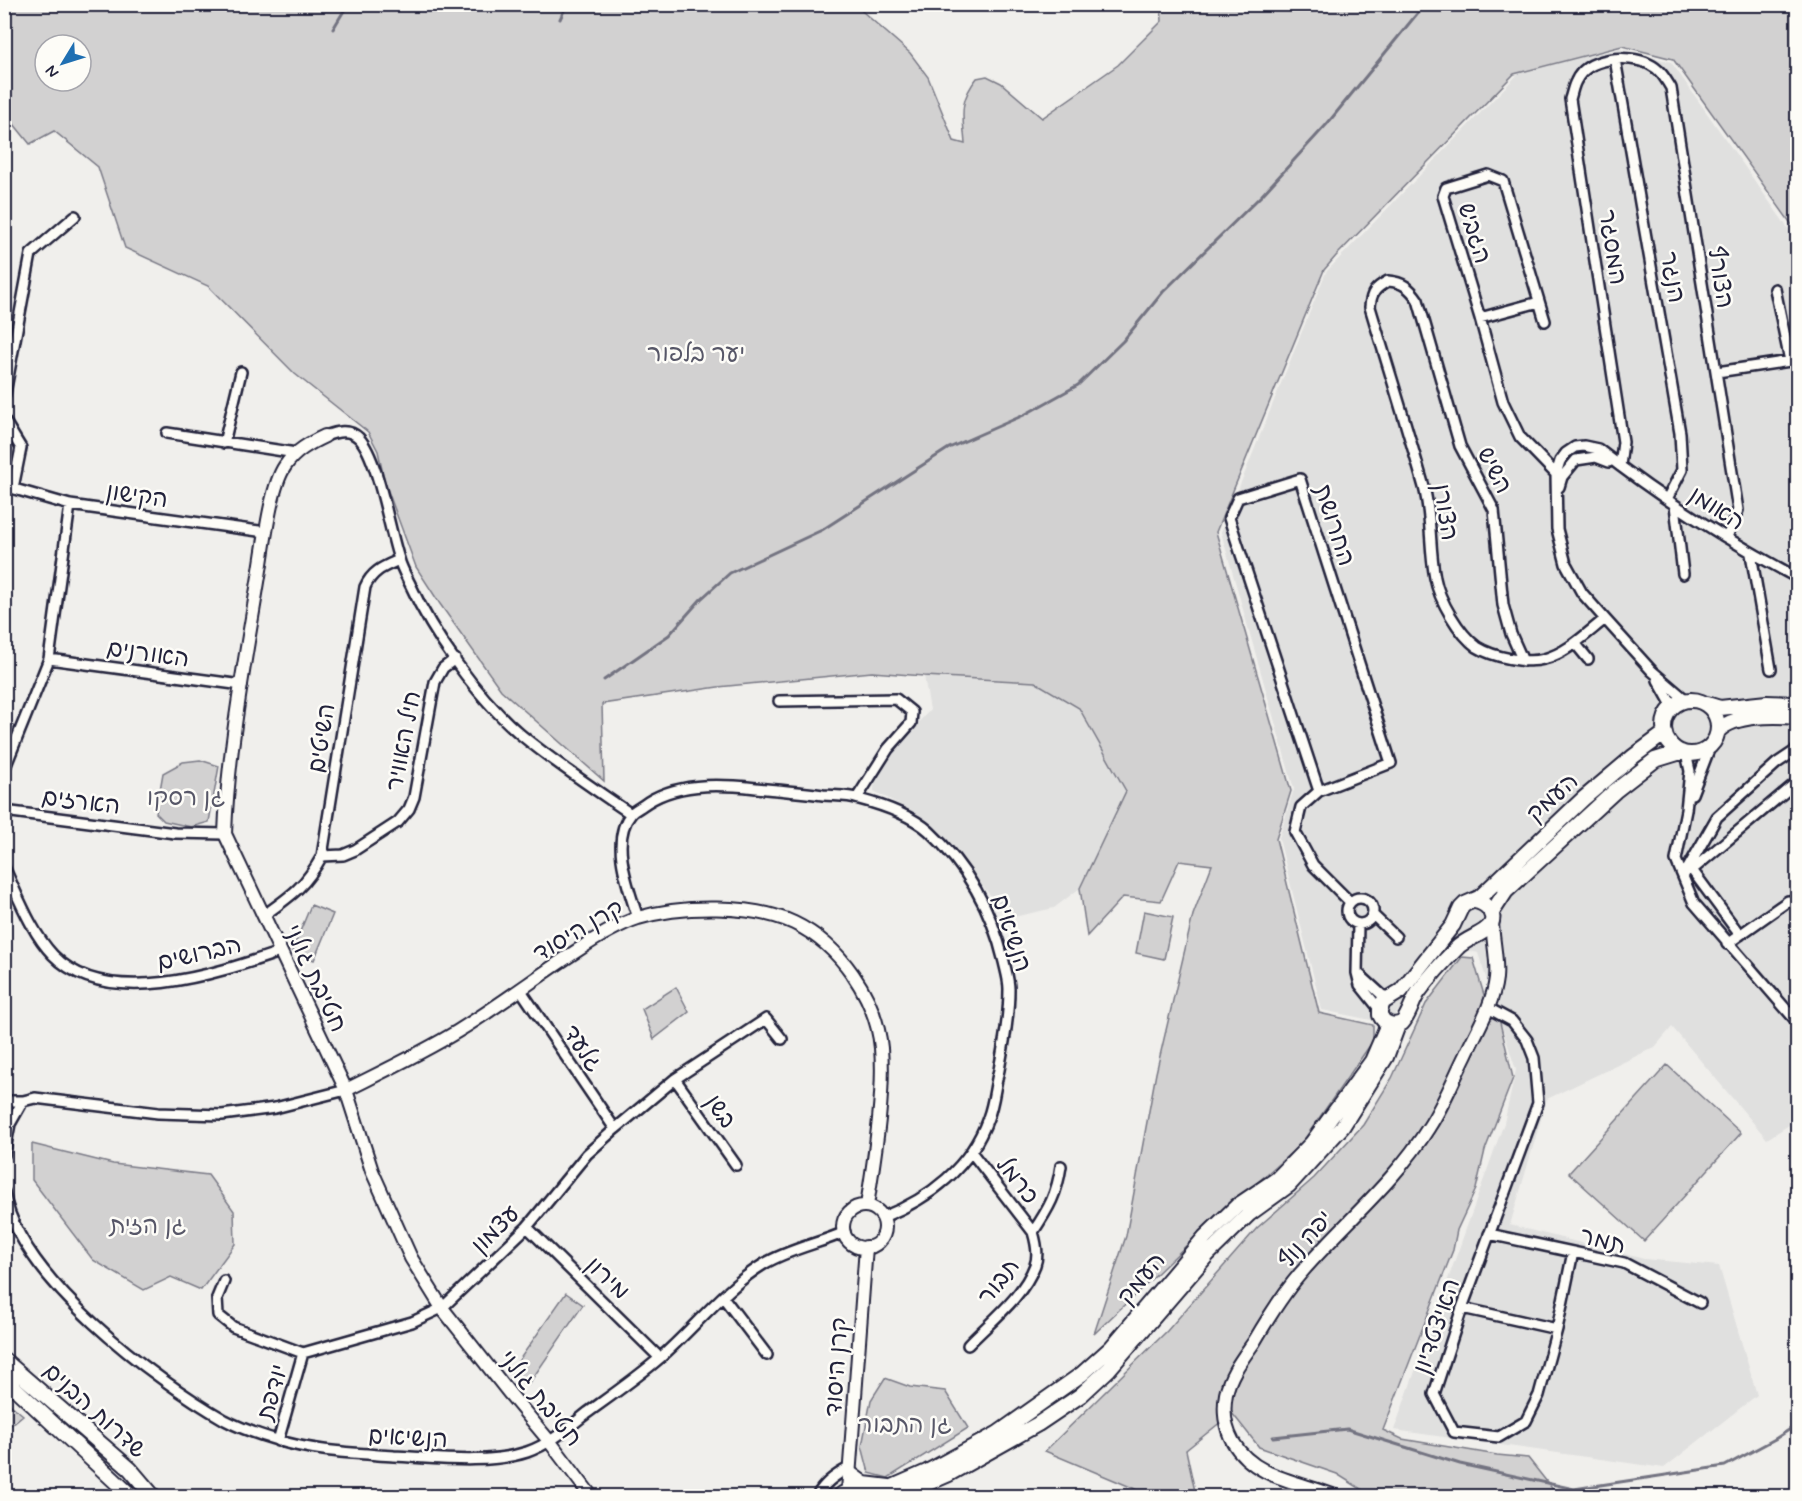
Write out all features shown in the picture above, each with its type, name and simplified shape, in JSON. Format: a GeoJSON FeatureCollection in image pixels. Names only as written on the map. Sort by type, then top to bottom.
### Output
{"type":"FeatureCollection","features":[{"type":"Feature","properties":{"kind":"main road"},"geometry":{"type":"LineString","coordinates":[[1707,704],[1718,718],[1716,740],[1710,747],[1699,753],[1683,753],[1671,744],[1665,733],[1665,719],[1673,706],[1686,700],[1693,699],[1719,708],[1767,703],[1797,704]]}},
{"type":"Feature","properties":{"kind":"main road"},"geometry":{"type":"LineString","coordinates":[[1718,731],[1728,723],[1736,721],[1768,716],[1797,717]]}},
{"type":"Feature","properties":{"kind":"main road","name":"העמק"},"geometry":{"type":"LineString","coordinates":[[1380,1010],[1383,1002],[1401,991],[1453,925],[1461,908],[1475,901],[1583,799],[1665,733]]}},
{"type":"Feature","properties":{"kind":"main road","name":"העמק"},"geometry":{"type":"LineString","coordinates":[[900,1493],[927,1472],[997,1434],[1028,1414],[1082,1374],[1111,1348],[1205,1237],[1237,1206],[1277,1179],[1312,1143],[1372,1061],[1393,1024],[1405,1020],[1420,990],[1462,942],[1487,929],[1494,907],[1506,891],[1615,791],[1655,760],[1683,753]]}},
{"type":"Feature","properties":{"kind":"main road"},"geometry":{"type":"LineString","coordinates":[[1475,901],[1485,905],[1492,917]]}},
{"type":"Feature","properties":{"kind":"main road"},"geometry":{"type":"LineString","coordinates":[[1380,1010],[1382,1019],[1393,1024]]}},
{"type":"Feature","properties":{"kind":"main road","name":"העמק"},"geometry":{"type":"LineString","coordinates":[[872,1497],[900,1493],[949,1474],[1038,1424],[1081,1395],[1109,1369],[1208,1254],[1249,1214],[1289,1185],[1342,1127],[1386,1057],[1393,1024]]}},
{"type":"Feature","properties":{"kind":"main road","name":"שדרות הבנים"},"geometry":{"type":"LineString","coordinates":[[4,1360],[130,1470],[153,1497]]}},
{"type":"Feature","properties":{"kind":"main road","name":"שדרות הבנים"},"geometry":{"type":"LineString","coordinates":[[4,1378],[131,1497]]}},
{"type":"Feature","properties":{"kind":"main road"},"geometry":{"type":"LineString","coordinates":[[849,1471],[864,1484],[900,1493]]}},
{"type":"Feature","properties":{"kind":"main road"},"geometry":{"type":"LineString","coordinates":[[844,1494],[859,1491],[866,1497]]}},
{"type":"Feature","properties":{"kind":"street","name":"הצורף"},"geometry":{"type":"LineString","coordinates":[[1615,59],[1635,60],[1649,64],[1661,72],[1671,88],[1738,510],[1727,537]]}},
{"type":"Feature","properties":{"kind":"street","name":"המסגר"},"geometry":{"type":"LineString","coordinates":[[1615,59],[1597,63],[1584,70],[1576,80],[1570,99],[1623,442],[1620,466]]}},
{"type":"Feature","properties":{"kind":"street","name":"הנגר"},"geometry":{"type":"LineString","coordinates":[[1615,59],[1680,433],[1682,470],[1671,502]]}},
{"type":"Feature","properties":{"kind":"street","name":"הגביש"},"geometry":{"type":"LineString","coordinates":[[1545,321],[1503,181],[1488,175],[1446,188],[1443,196],[1503,402],[1520,437],[1556,474]]}},
{"type":"Feature","properties":{"kind":"street"},"geometry":{"type":"LineString","coordinates":[[4,399],[31,254],[75,216]]}},
{"type":"Feature","properties":{"kind":"street","name":"הצורן"},"geometry":{"type":"LineString","coordinates":[[1418,300],[1411,289],[1388,281],[1378,286],[1371,294],[1370,307],[1428,506],[1435,578],[1443,604],[1458,626],[1477,646],[1501,656],[1523,661],[1543,659],[1561,652],[1605,620]]}},
{"type":"Feature","properties":{"kind":"street"},"geometry":{"type":"LineString","coordinates":[[1717,372],[1790,361],[1775,288]]}},
{"type":"Feature","properties":{"kind":"street","name":"השיש"},"geometry":{"type":"LineString","coordinates":[[1418,300],[1460,446],[1494,510],[1503,605],[1511,634],[1523,661]]}},
{"type":"Feature","properties":{"kind":"street"},"geometry":{"type":"LineString","coordinates":[[1480,318],[1539,302]]}},
{"type":"Feature","properties":{"kind":"street"},"geometry":{"type":"LineString","coordinates":[[224,442],[241,372]]}},
{"type":"Feature","properties":{"kind":"street"},"geometry":{"type":"LineString","coordinates":[[4,420],[21,448],[9,487]]}},
{"type":"Feature","properties":{"kind":"street"},"geometry":{"type":"LineString","coordinates":[[325,436],[338,431],[348,432],[358,437],[371,458],[399,560],[418,604],[481,694],[519,733],[631,814],[624,829],[621,847],[622,866],[638,918]]}},
{"type":"Feature","properties":{"kind":"street"},"geometry":{"type":"LineString","coordinates":[[167,433],[296,453]]}},
{"type":"Feature","properties":{"kind":"street","name":"חטיבת גולני"},"geometry":{"type":"LineString","coordinates":[[325,436],[311,442],[296,453],[285,466],[277,484],[266,532],[242,685],[226,800],[225,834],[346,1090],[372,1172],[411,1258],[442,1308],[550,1442],[591,1497]]}},
{"type":"Feature","properties":{"kind":"street"},"geometry":{"type":"LineString","coordinates":[[4,437],[16,440]]}},
{"type":"Feature","properties":{"kind":"street","name":"האומן"},"geometry":{"type":"LineString","coordinates":[[1556,474],[1560,461],[1575,447],[1598,449],[1671,502],[1751,554],[1797,578]]}},
{"type":"Feature","properties":{"kind":"street"},"geometry":{"type":"LineString","coordinates":[[1557,491],[1562,477],[1576,460],[1596,457],[1620,466]]}},
{"type":"Feature","properties":{"kind":"street"},"geometry":{"type":"LineString","coordinates":[[1556,474],[1557,529],[1566,564],[1582,593],[1652,671],[1686,700]]}},
{"type":"Feature","properties":{"kind":"street","name":"החרושת"},"geometry":{"type":"LineString","coordinates":[[1319,791],[1230,518],[1239,498],[1300,479],[1391,763],[1319,791],[1301,807],[1295,832],[1313,865],[1350,902]]}},
{"type":"Feature","properties":{"kind":"street","name":"הקישון"},"geometry":{"type":"LineString","coordinates":[[9,487],[70,505],[266,532]]}},
{"type":"Feature","properties":{"kind":"street"},"geometry":{"type":"LineString","coordinates":[[1671,502],[1683,574]]}},
{"type":"Feature","properties":{"kind":"street"},"geometry":{"type":"LineString","coordinates":[[4,770],[49,659],[70,505]]}},
{"type":"Feature","properties":{"kind":"street"},"geometry":{"type":"LineString","coordinates":[[1751,554],[1771,669]]}},
{"type":"Feature","properties":{"kind":"street","name":"השיטים"},"geometry":{"type":"LineString","coordinates":[[263,916],[294,894],[310,876],[322,856],[365,587],[369,576],[378,569],[399,560]]}},
{"type":"Feature","properties":{"kind":"street"},"geometry":{"type":"LineString","coordinates":[[1575,643],[1588,659]]}},
{"type":"Feature","properties":{"kind":"street","name":"האורנים"},"geometry":{"type":"LineString","coordinates":[[49,659],[242,685]]}},
{"type":"Feature","properties":{"kind":"street","name":"חיל האוויר"},"geometry":{"type":"LineString","coordinates":[[322,856],[343,855],[355,850],[398,822],[409,809],[414,797],[435,682],[442,668],[455,659]]}},
{"type":"Feature","properties":{"kind":"street"},"geometry":{"type":"LineString","coordinates":[[1652,671],[1673,706]]}},
{"type":"Feature","properties":{"kind":"street"},"geometry":{"type":"LineString","coordinates":[[778,700],[896,699],[912,712],[911,723],[888,749],[857,798]]}},
{"type":"Feature","properties":{"kind":"street"},"geometry":{"type":"LineString","coordinates":[[1686,810],[1710,747]]}},
{"type":"Feature","properties":{"kind":"street"},"geometry":{"type":"LineString","coordinates":[[1683,877],[1717,817],[1777,762],[1797,749]]}},
{"type":"Feature","properties":{"kind":"street"},"geometry":{"type":"LineString","coordinates":[[1683,753],[1690,771],[1686,810],[1676,861],[1694,903],[1797,1023]]}},
{"type":"Feature","properties":{"kind":"street"},"geometry":{"type":"LineString","coordinates":[[1683,877],[1797,781]]}},
{"type":"Feature","properties":{"kind":"street","name":"הנשיאים"},"geometry":{"type":"LineString","coordinates":[[631,814],[648,801],[669,792],[696,787],[728,785],[857,798],[898,813],[927,830],[958,862],[979,892],[999,939],[1010,987],[1005,1042],[988,1118],[972,1153],[947,1179],[925,1197],[883,1217]]}},
{"type":"Feature","properties":{"kind":"street","name":"הארזים"},"geometry":{"type":"LineString","coordinates":[[4,811],[175,833],[225,834]]}},
{"type":"Feature","properties":{"kind":"street","name":"הברושים"},"geometry":{"type":"LineString","coordinates":[[4,867],[24,908],[52,954],[67,967],[92,977],[119,983],[176,982],[280,952]]}},
{"type":"Feature","properties":{"kind":"street"},"geometry":{"type":"LineString","coordinates":[[1692,870],[1740,935]]}},
{"type":"Feature","properties":{"kind":"street"},"geometry":{"type":"LineString","coordinates":[[1373,915],[1366,923],[1358,924],[1348,917],[1346,909],[1350,902],[1358,897],[1367,899],[1372,906],[1373,915],[1396,937]]}},
{"type":"Feature","properties":{"kind":"street"},"geometry":{"type":"LineString","coordinates":[[1727,944],[1788,901]]}},
{"type":"Feature","properties":{"kind":"street","name":"קרן היסוד"},"geometry":{"type":"LineString","coordinates":[[346,1090],[458,1031],[597,938],[638,918],[690,910],[726,908],[758,913],[794,923],[819,940],[840,958],[862,987],[881,1047],[880,1090],[867,1206]]}},
{"type":"Feature","properties":{"kind":"street","name":"יפה נוף"},"geometry":{"type":"LineString","coordinates":[[1335,1497],[1262,1470],[1240,1452],[1230,1435],[1225,1417],[1228,1386],[1236,1369],[1289,1288],[1398,1168],[1420,1141],[1439,1110],[1488,1008],[1494,989],[1497,969],[1492,937],[1492,917]]}},
{"type":"Feature","properties":{"kind":"street"},"geometry":{"type":"LineString","coordinates":[[1358,924],[1357,973],[1360,985],[1380,1010]]}},
{"type":"Feature","properties":{"kind":"street"},"geometry":{"type":"LineString","coordinates":[[1475,935],[1490,948],[1497,969]]}},
{"type":"Feature","properties":{"kind":"street"},"geometry":{"type":"LineString","coordinates":[[1357,973],[1382,995],[1391,998]]}},
{"type":"Feature","properties":{"kind":"street","name":"גלעד"},"geometry":{"type":"LineString","coordinates":[[520,989],[615,1129]]}},
{"type":"Feature","properties":{"kind":"street","name":"האיצטדיון"},"geometry":{"type":"LineString","coordinates":[[1488,1008],[1512,1021],[1527,1040],[1534,1058],[1538,1103],[1462,1308],[1434,1394],[1454,1432],[1499,1437],[1526,1421],[1539,1395],[1557,1329],[1573,1252]]}},
{"type":"Feature","properties":{"kind":"street","name":"עצמון"},"geometry":{"type":"LineString","coordinates":[[303,1353],[412,1323],[442,1308],[527,1227],[587,1154],[675,1079],[766,1019],[782,1039]]}},
{"type":"Feature","properties":{"kind":"street","name":"בשן"},"geometry":{"type":"LineString","coordinates":[[675,1079],[736,1165]]}},
{"type":"Feature","properties":{"kind":"street"},"geometry":{"type":"LineString","coordinates":[[4,1101],[23,1101],[35,1098],[158,1113],[222,1115],[275,1108],[346,1090]]}},
{"type":"Feature","properties":{"kind":"street"},"geometry":{"type":"LineString","coordinates":[[4,1155],[9,1124],[23,1101]]}},
{"type":"Feature","properties":{"kind":"street","name":"כרמל"},"geometry":{"type":"LineString","coordinates":[[972,1153],[1034,1232]]}},
{"type":"Feature","properties":{"kind":"street","name":"תבור"},"geometry":{"type":"LineString","coordinates":[[968,1345],[1019,1292],[1036,1263],[1034,1232],[1058,1188],[1061,1166]]}},
{"type":"Feature","properties":{"kind":"street","name":"הנשיאים"},"geometry":{"type":"LineString","coordinates":[[4,1192],[7,1209],[21,1235],[44,1269],[73,1303],[110,1337],[175,1388],[227,1421],[278,1441],[338,1452],[453,1460],[498,1457],[526,1452],[550,1442],[660,1358],[723,1297],[763,1265],[791,1251],[823,1242],[844,1232]]}},
{"type":"Feature","properties":{"kind":"street"},"geometry":{"type":"LineString","coordinates":[[857,1207],[874,1208],[883,1217],[885,1228],[881,1239],[872,1246],[855,1245],[844,1232],[844,1222],[849,1213],[857,1207]]}},
{"type":"Feature","properties":{"kind":"street","name":"מירון"},"geometry":{"type":"LineString","coordinates":[[527,1227],[660,1358]]}},
{"type":"Feature","properties":{"kind":"street","name":"תמר"},"geometry":{"type":"LineString","coordinates":[[1489,1234],[1624,1263],[1700,1303]]}},
{"type":"Feature","properties":{"kind":"street","name":"קרן היסוד"},"geometry":{"type":"LineString","coordinates":[[844,1494],[849,1471],[866,1247]]}},
{"type":"Feature","properties":{"kind":"street"},"geometry":{"type":"LineString","coordinates":[[224,1281],[217,1298],[218,1315],[233,1327],[303,1353]]}},
{"type":"Feature","properties":{"kind":"street"},"geometry":{"type":"LineString","coordinates":[[723,1297],[767,1355]]}},
{"type":"Feature","properties":{"kind":"street"},"geometry":{"type":"LineString","coordinates":[[1462,1308],[1557,1329]]}},
{"type":"Feature","properties":{"kind":"street","name":"יודפת"},"geometry":{"type":"LineString","coordinates":[[278,1441],[303,1353]]}},
{"type":"Feature","properties":{"kind":"street"},"geometry":{"type":"LineString","coordinates":[[817,1497],[836,1474],[849,1471]]}},
{"type":"Feature","properties":{"kind":"shaded area"},"geometry":{"type":"Polygon","coordinates":[[[1620,49],[1671,62],[1797,241],[1797,1120],[1767,1139],[1672,1027],[1655,1047],[1547,1099],[1510,1225],[1644,1259],[1719,1266],[1757,1395],[1664,1468],[1394,1430],[1504,1123],[1516,1070],[1478,953],[1462,949],[1386,1023],[1322,1010],[1279,838],[1294,789],[1221,532],[1326,272],[1522,70],[1620,49]]]}},
{"type":"Feature","properties":{"kind":"shaded area"},"geometry":{"type":"Polygon","coordinates":[[[924,676],[1035,682],[1079,708],[1126,791],[1080,888],[1054,908],[1009,918],[957,855],[915,813],[874,791],[875,769],[930,710],[924,676]]]}},
{"type":"Feature","properties":{"kind":"green space","name":"יער בלפור"},"geometry":{"type":"Polygon","coordinates":[[[4,5],[855,5],[910,53],[928,77],[954,141],[965,144],[964,102],[977,78],[987,76],[1001,83],[1042,118],[1118,65],[1162,21],[1161,5],[1797,5],[1797,232],[1673,59],[1622,46],[1514,74],[1324,270],[1216,532],[1291,791],[1276,839],[1319,1013],[1373,1025],[1373,1041],[1301,1144],[1191,1241],[1094,1334],[1126,1236],[1156,1073],[1193,915],[1212,865],[1179,861],[1161,901],[1123,897],[1087,936],[1080,888],[1126,791],[1079,708],[1035,682],[872,672],[718,687],[602,704],[604,781],[501,690],[440,604],[416,567],[385,483],[378,451],[368,432],[295,374],[208,286],[125,248],[98,167],[54,131],[30,144],[5,113],[4,5]]]}},
{"type":"Feature","properties":{"kind":"green space","name":"גן רסקו"},"geometry":{"type":"Polygon","coordinates":[[[200,760],[219,766],[209,822],[191,827],[164,821],[156,813],[163,773],[183,762],[200,760]]]}},
{"type":"Feature","properties":{"kind":"green space"},"geometry":{"type":"Polygon","coordinates":[[[311,905],[333,914],[314,960],[292,951],[311,905]]]}},
{"type":"Feature","properties":{"kind":"green space"},"geometry":{"type":"Polygon","coordinates":[[[1144,911],[1173,917],[1164,959],[1136,953],[1144,911]]]}},
{"type":"Feature","properties":{"kind":"green space"},"geometry":{"type":"Polygon","coordinates":[[[1462,957],[1473,958],[1484,995],[1498,1014],[1513,1078],[1485,1150],[1476,1189],[1457,1230],[1453,1250],[1383,1430],[1402,1439],[1528,1458],[1558,1496],[1372,1496],[1337,1474],[1259,1447],[1232,1413],[1186,1450],[1196,1496],[1147,1496],[1045,1451],[1167,1331],[1257,1228],[1314,1178],[1363,1125],[1392,1078],[1426,1004],[1462,957]]]}},
{"type":"Feature","properties":{"kind":"green space"},"geometry":{"type":"Polygon","coordinates":[[[676,987],[689,1012],[654,1039],[642,1009],[676,987]]]}},
{"type":"Feature","properties":{"kind":"green space"},"geometry":{"type":"Polygon","coordinates":[[[1667,1065],[1741,1133],[1644,1241],[1569,1173],[1667,1065]]]}},
{"type":"Feature","properties":{"kind":"green space","name":"גן הזית"},"geometry":{"type":"Polygon","coordinates":[[[32,1144],[113,1164],[208,1175],[234,1211],[235,1244],[201,1290],[171,1277],[144,1290],[93,1260],[32,1180],[32,1144]]]}},
{"type":"Feature","properties":{"kind":"green space"},"geometry":{"type":"Polygon","coordinates":[[[566,1293],[583,1305],[528,1385],[510,1373],[566,1293]]]}},
{"type":"Feature","properties":{"kind":"green space","name":"גן התבור"},"geometry":{"type":"Polygon","coordinates":[[[885,1378],[910,1387],[945,1391],[968,1428],[888,1478],[869,1473],[862,1446],[871,1400],[885,1378]]]}},
{"type":"Feature","properties":{"kind":"green space"},"geometry":{"type":"Polygon","coordinates":[[[5,1400],[23,1415],[4,1430],[5,1400]]]}},
{"type":"Feature","properties":{"kind":"waterway"},"geometry":{"type":"LineString","coordinates":[[333,29],[348,4]]}},
{"type":"Feature","properties":{"kind":"waterway"},"geometry":{"type":"LineString","coordinates":[[560,19],[567,4]]}},
{"type":"Feature","properties":{"kind":"waterway"},"geometry":{"type":"LineString","coordinates":[[604,680],[669,635],[701,599],[730,573],[822,530],[949,448],[1024,415],[1078,385],[1123,341],[1163,292],[1262,195],[1327,124],[1425,4]]}},
{"type":"Feature","properties":{"kind":"waterway"},"geometry":{"type":"LineString","coordinates":[[1273,1437],[1347,1429],[1460,1464],[1574,1489],[1725,1466],[1798,1424]]}}]}
